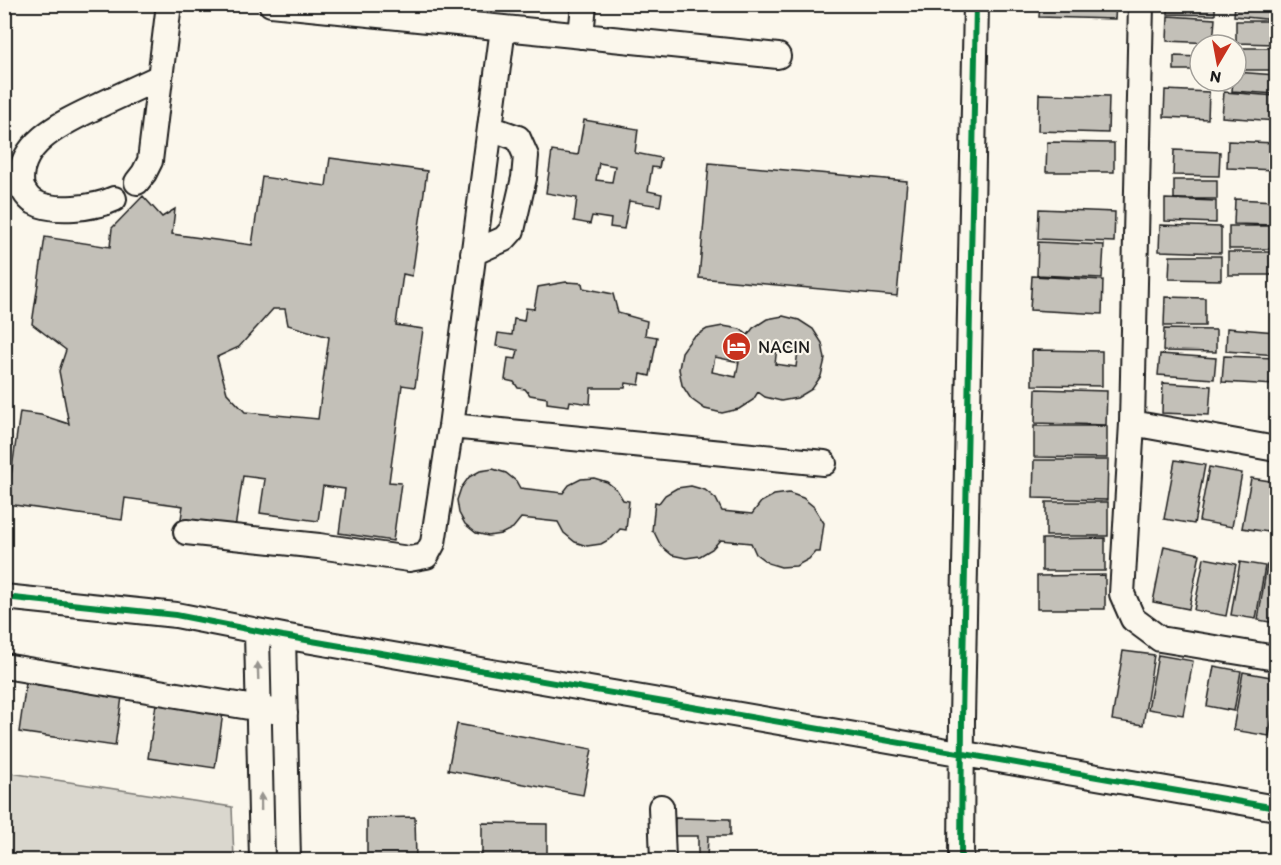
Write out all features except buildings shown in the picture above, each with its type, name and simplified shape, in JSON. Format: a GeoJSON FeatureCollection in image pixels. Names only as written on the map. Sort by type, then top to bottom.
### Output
{"type":"FeatureCollection","features":[{"type":"Feature","properties":{"kind":"street"},"geometry":{"type":"LineString","coordinates":[[137,182],[150,161],[169,4]]}},
{"type":"Feature","properties":{"kind":"street"},"geometry":{"type":"LineString","coordinates":[[271,4],[778,56]]}},
{"type":"Feature","properties":{"kind":"street"},"geometry":{"type":"LineString","coordinates":[[581,36],[584,4]]}},
{"type":"Feature","properties":{"kind":"street"},"geometry":{"type":"LineString","coordinates":[[961,861],[961,753],[976,4]]}},
{"type":"Feature","properties":{"kind":"street"},"geometry":{"type":"LineString","coordinates":[[1141,4],[1132,423],[1122,594],[1133,619],[1160,639],[1276,658]]}},
{"type":"Feature","properties":{"kind":"street"},"geometry":{"type":"LineString","coordinates":[[186,532],[320,546],[409,559],[426,556],[433,543],[451,426],[503,28]]}},
{"type":"Feature","properties":{"kind":"street"},"geometry":{"type":"LineString","coordinates":[[114,199],[88,208],[46,206],[34,202],[22,188],[21,169],[32,149],[45,135],[62,123],[160,76]]}},
{"type":"Feature","properties":{"kind":"street"},"geometry":{"type":"LineString","coordinates":[[473,254],[504,239],[512,230],[524,178],[526,156],[518,138],[490,128]]}},
{"type":"Feature","properties":{"kind":"street"},"geometry":{"type":"LineString","coordinates":[[1132,423],[1276,449]]}},
{"type":"Feature","properties":{"kind":"street"},"geometry":{"type":"LineString","coordinates":[[451,426],[824,463]]}},
{"type":"Feature","properties":{"kind":"street"},"geometry":{"type":"LineString","coordinates":[[4,597],[176,615],[257,632],[1276,808]]}},
{"type":"Feature","properties":{"kind":"street"},"geometry":{"type":"LineString","coordinates":[[257,632],[262,861]]}},
{"type":"Feature","properties":{"kind":"street"},"geometry":{"type":"LineString","coordinates":[[283,636],[288,861]]}},
{"type":"Feature","properties":{"kind":"street"},"geometry":{"type":"LineString","coordinates":[[4,666],[285,713]]}},
{"type":"Feature","properties":{"kind":"street"},"geometry":{"type":"LineString","coordinates":[[661,807],[663,861]]}},
{"type":"Feature","properties":{"kind":"shaded area"},"geometry":{"type":"Polygon","coordinates":[[[4,772],[232,807],[234,860],[5,860],[4,772]]]}},
{"type":"Feature","properties":{"kind":"cycle path"},"geometry":{"type":"LineString","coordinates":[[961,860],[976,4]]}},
{"type":"Feature","properties":{"kind":"cycle path"},"geometry":{"type":"LineString","coordinates":[[4,597],[176,615],[283,636],[1276,808]]}},
{"type":"Feature","properties":{"kind":"place","name":"NACIN"},"geometry":{"type":"Point","coordinates":[737,347]}}]}
